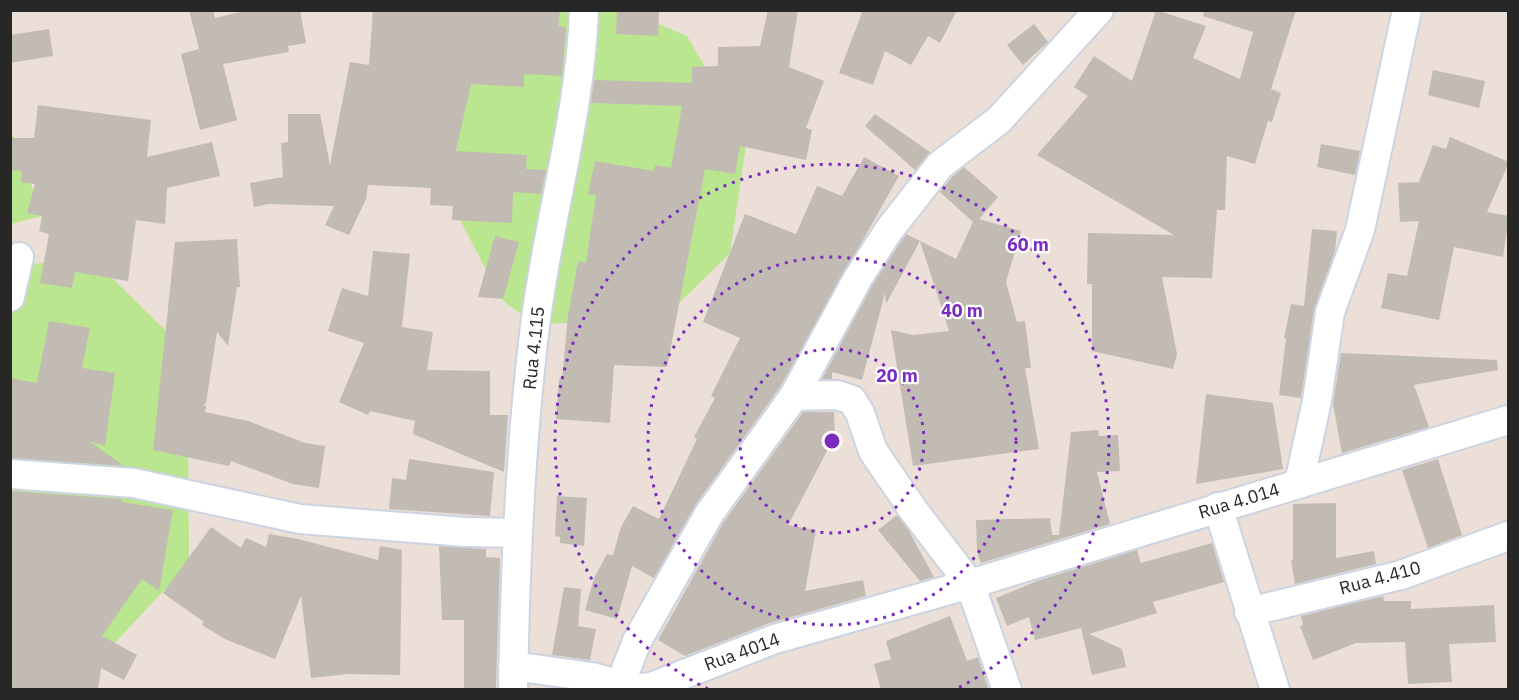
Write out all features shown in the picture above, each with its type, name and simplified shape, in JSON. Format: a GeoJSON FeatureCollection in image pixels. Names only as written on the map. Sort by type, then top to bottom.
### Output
{"type":"FeatureCollection","features":[{"type":"Feature","properties":{"kind":"street","name":"Rua 4.115"},"geometry":{"type":"LineString","coordinates":[[513,678],[517,533],[535,325],[574,116],[584,10]]}},
{"type":"Feature","properties":{"kind":"street"},"geometry":{"type":"LineString","coordinates":[[619,687],[637,641],[709,514],[794,396],[858,278],[889,230],[940,165],[999,120],[1099,10]]}},
{"type":"Feature","properties":{"kind":"street"},"geometry":{"type":"LineString","coordinates":[[1299,483],[1317,401],[1330,312],[1360,230],[1407,10]]}},
{"type":"Feature","properties":{"kind":"street"},"geometry":{"type":"LineString","coordinates":[[10,297],[19,257]]}},
{"type":"Feature","properties":{"kind":"street"},"geometry":{"type":"LineString","coordinates":[[794,396],[837,395],[852,400],[860,413],[873,451],[914,511],[970,584],[1007,690]]}},
{"type":"Feature","properties":{"kind":"street","name":"Rua 4.014"},"geometry":{"type":"LineString","coordinates":[[970,584],[1509,420]]}},
{"type":"Feature","properties":{"kind":"street"},"geometry":{"type":"LineString","coordinates":[[10,474],[134,483],[300,519],[465,532],[517,533]]}},
{"type":"Feature","properties":{"kind":"street"},"geometry":{"type":"LineString","coordinates":[[1218,507],[1275,690]]}},
{"type":"Feature","properties":{"kind":"street","name":"Rua 4.410"},"geometry":{"type":"LineString","coordinates":[[1249,612],[1401,575],[1509,536]]}},
{"type":"Feature","properties":{"kind":"street","name":"Rua 4014"},"geometry":{"type":"LineString","coordinates":[[513,678],[592,677],[619,687],[635,689],[651,687],[775,639],[970,584]]}},
{"type":"Feature","properties":{"kind":"green space"},"geometry":{"type":"Polygon","coordinates":[[[520,11],[627,11],[687,36],[747,139],[730,253],[666,316],[535,325],[501,299],[453,206],[457,146],[470,83],[520,11]]]}},
{"type":"Feature","properties":{"kind":"green space"},"geometry":{"type":"Polygon","coordinates":[[[10,134],[15,138],[42,216],[11,224],[10,134]]]}},
{"type":"Feature","properties":{"kind":"green space"},"geometry":{"type":"Polygon","coordinates":[[[65,261],[101,267],[176,341],[188,422],[189,564],[74,686],[11,690],[11,266],[65,261]]]}},
{"type":"Feature","properties":{"kind":"building"},"geometry":{"type":"Polygon","coordinates":[[[189,10],[213,10],[215,18],[248,10],[300,10],[306,43],[288,46],[289,52],[223,64],[237,120],[200,130],[181,54],[199,49],[189,10]]]}},
{"type":"Feature","properties":{"kind":"building"},"geometry":{"type":"Polygon","coordinates":[[[373,10],[560,10],[558,26],[566,27],[562,76],[524,74],[524,87],[471,84],[456,151],[527,155],[526,169],[546,170],[541,194],[513,192],[512,223],[452,220],[453,206],[430,205],[431,188],[368,185],[366,199],[349,235],[325,225],[334,206],[268,204],[254,207],[250,183],[283,177],[281,143],[288,142],[288,114],[320,114],[330,165],[350,62],[369,65],[373,10]]]}},
{"type":"Feature","properties":{"kind":"building"},"geometry":{"type":"Polygon","coordinates":[[[617,10],[659,10],[658,36],[616,34],[617,10]]]}},
{"type":"Feature","properties":{"kind":"building"},"geometry":{"type":"Polygon","coordinates":[[[768,10],[798,10],[789,67],[824,81],[806,128],[812,130],[806,160],[740,146],[735,174],[705,169],[667,367],[614,365],[610,423],[556,419],[559,379],[562,379],[568,316],[578,261],[586,263],[596,195],[588,194],[595,161],[654,171],[655,165],[671,168],[682,106],[591,103],[594,80],[692,83],[692,67],[718,66],[718,47],[760,46],[768,10]]]}},
{"type":"Feature","properties":{"kind":"building"},"geometry":{"type":"Polygon","coordinates":[[[863,10],[957,10],[940,43],[928,36],[911,65],[885,51],[873,85],[839,73],[863,10]]]}},
{"type":"Feature","properties":{"kind":"building"},"geometry":{"type":"Polygon","coordinates":[[[1156,10],[1206,26],[1193,58],[1240,79],[1253,32],[1203,16],[1204,10],[1296,10],[1271,89],[1281,93],[1272,122],[1268,121],[1255,164],[1227,156],[1225,210],[1217,210],[1212,278],[1162,277],[1177,354],[1173,369],[1092,351],[1092,284],[1087,284],[1088,233],[1174,235],[1037,155],[1088,96],[1074,87],[1094,56],[1132,81],[1156,10]]]}},
{"type":"Feature","properties":{"kind":"building"},"geometry":{"type":"Polygon","coordinates":[[[1034,24],[1048,42],[1023,65],[1007,45],[1034,24]]]}},
{"type":"Feature","properties":{"kind":"building"},"geometry":{"type":"Polygon","coordinates":[[[49,29],[53,56],[10,63],[10,35],[49,29]]]}},
{"type":"Feature","properties":{"kind":"building"},"geometry":{"type":"Polygon","coordinates":[[[1433,70],[1485,81],[1479,108],[1428,95],[1433,70]]]}},
{"type":"Feature","properties":{"kind":"building"},"geometry":{"type":"Polygon","coordinates":[[[38,105],[151,120],[147,157],[212,142],[220,176],[167,188],[165,224],[136,220],[128,281],[75,272],[72,288],[40,283],[49,234],[39,231],[42,216],[27,213],[35,184],[21,182],[22,170],[10,171],[10,138],[34,138],[38,105]]]}},
{"type":"Feature","properties":{"kind":"building"},"geometry":{"type":"Polygon","coordinates":[[[875,114],[930,152],[915,170],[865,126],[875,114]]]}},
{"type":"Feature","properties":{"kind":"building"},"geometry":{"type":"Polygon","coordinates":[[[1450,137],[1509,162],[1487,212],[1509,216],[1503,257],[1454,247],[1439,320],[1381,308],[1388,273],[1407,276],[1419,221],[1400,222],[1398,183],[1419,182],[1433,145],[1446,149],[1450,137]]]}},
{"type":"Feature","properties":{"kind":"building"},"geometry":{"type":"Polygon","coordinates":[[[1321,144],[1360,151],[1355,175],[1317,167],[1321,144]]]}},
{"type":"Feature","properties":{"kind":"building"},"geometry":{"type":"Polygon","coordinates":[[[864,157],[899,176],[780,387],[696,504],[654,578],[632,566],[617,619],[585,610],[594,578],[607,554],[613,555],[621,527],[633,506],[659,519],[697,439],[694,437],[715,398],[711,396],[740,338],[703,322],[745,214],[796,234],[817,186],[842,196],[864,157]]]}},
{"type":"Feature","properties":{"kind":"building"},"geometry":{"type":"Polygon","coordinates":[[[964,167],[998,197],[979,219],[1021,231],[1006,282],[1017,322],[1025,321],[1031,368],[1025,368],[1039,449],[913,466],[891,330],[913,335],[949,331],[920,241],[956,259],[973,222],[940,192],[964,167]]]}},
{"type":"Feature","properties":{"kind":"building"},"geometry":{"type":"Polygon","coordinates":[[[1312,229],[1337,231],[1335,251],[1314,309],[1301,398],[1279,395],[1286,339],[1284,338],[1291,304],[1304,306],[1312,229]]]}},
{"type":"Feature","properties":{"kind":"building"},"geometry":{"type":"Polygon","coordinates":[[[906,234],[920,241],[886,304],[885,293],[862,380],[832,372],[832,379],[822,379],[872,286],[906,234]]]}},
{"type":"Feature","properties":{"kind":"building"},"geometry":{"type":"Polygon","coordinates":[[[495,236],[519,242],[503,299],[478,297],[495,236]]]}},
{"type":"Feature","properties":{"kind":"building"},"geometry":{"type":"Polygon","coordinates":[[[237,239],[240,287],[237,287],[228,346],[217,332],[206,403],[203,405],[206,406],[205,412],[248,421],[305,443],[325,446],[319,488],[293,484],[231,461],[229,466],[153,450],[175,242],[237,239]]]}},
{"type":"Feature","properties":{"kind":"building"},"geometry":{"type":"Polygon","coordinates":[[[373,251],[410,254],[402,327],[433,332],[427,370],[490,371],[490,415],[508,415],[504,472],[413,434],[415,421],[370,411],[368,415],[339,402],[364,343],[328,331],[342,288],[368,296],[373,251]]]}},
{"type":"Feature","properties":{"kind":"building"},"geometry":{"type":"Polygon","coordinates":[[[49,321],[90,328],[82,368],[115,373],[105,446],[89,441],[124,466],[10,458],[10,378],[37,383],[49,321]]]}},
{"type":"Feature","properties":{"kind":"building"},"geometry":{"type":"Polygon","coordinates":[[[1341,353],[1497,360],[1498,370],[1414,385],[1429,427],[1342,453],[1333,404],[1341,353]]]}},
{"type":"Feature","properties":{"kind":"building"},"geometry":{"type":"Polygon","coordinates":[[[1206,394],[1273,403],[1283,469],[1196,484],[1206,394]]]}},
{"type":"Feature","properties":{"kind":"building"},"geometry":{"type":"Polygon","coordinates":[[[803,412],[834,412],[835,436],[788,525],[816,530],[805,591],[863,580],[866,596],[770,623],[685,656],[658,640],[723,523],[803,412]]]}},
{"type":"Feature","properties":{"kind":"building"},"geometry":{"type":"Polygon","coordinates":[[[1098,430],[1099,436],[1118,435],[1120,471],[1097,472],[1110,524],[981,563],[977,552],[976,520],[1050,518],[1052,535],[1059,535],[1071,432],[1098,430]]]}},
{"type":"Feature","properties":{"kind":"building"},"geometry":{"type":"Polygon","coordinates":[[[409,459],[494,472],[490,516],[389,509],[392,478],[406,480],[409,459]]]}},
{"type":"Feature","properties":{"kind":"building"},"geometry":{"type":"Polygon","coordinates":[[[1438,459],[1462,535],[1428,548],[1402,470],[1438,459]]]}},
{"type":"Feature","properties":{"kind":"building"},"geometry":{"type":"Polygon","coordinates":[[[10,491],[122,499],[122,502],[173,510],[159,591],[142,579],[102,636],[137,655],[124,680],[101,668],[98,690],[10,690],[10,491]]]}},
{"type":"Feature","properties":{"kind":"building"},"geometry":{"type":"Polygon","coordinates":[[[557,496],[587,498],[584,546],[560,543],[560,537],[555,536],[557,496]]]}},
{"type":"Feature","properties":{"kind":"building"},"geometry":{"type":"Polygon","coordinates":[[[1336,503],[1336,558],[1374,551],[1376,564],[1295,584],[1291,560],[1293,560],[1293,504],[1336,503]]]}},
{"type":"Feature","properties":{"kind":"building"},"geometry":{"type":"Polygon","coordinates":[[[897,515],[909,531],[934,577],[920,581],[878,530],[897,515]]]}},
{"type":"Feature","properties":{"kind":"building"},"geometry":{"type":"Polygon","coordinates":[[[211,527],[241,548],[246,538],[266,547],[269,534],[298,539],[378,560],[380,546],[402,550],[400,675],[348,674],[311,678],[301,596],[275,659],[225,639],[202,625],[204,622],[163,593],[211,527]]]}},
{"type":"Feature","properties":{"kind":"building"},"geometry":{"type":"Polygon","coordinates":[[[1212,543],[1224,582],[1153,602],[1157,613],[1089,634],[1122,649],[1126,667],[1092,675],[1081,628],[1035,640],[1029,617],[1007,626],[996,598],[1040,580],[1137,550],[1141,563],[1212,543]]]}},
{"type":"Feature","properties":{"kind":"building"},"geometry":{"type":"Polygon","coordinates":[[[439,546],[486,549],[486,557],[500,558],[496,690],[464,690],[464,620],[442,620],[439,546]]]}},
{"type":"Feature","properties":{"kind":"building"},"geometry":{"type":"Polygon","coordinates":[[[564,587],[581,589],[578,626],[596,629],[590,660],[552,655],[564,587]]]}},
{"type":"Feature","properties":{"kind":"building"},"geometry":{"type":"Polygon","coordinates":[[[1383,596],[1384,601],[1411,601],[1411,609],[1494,605],[1496,642],[1449,644],[1452,682],[1408,684],[1405,642],[1356,643],[1313,660],[1300,626],[1303,625],[1301,616],[1383,596]]]}},
{"type":"Feature","properties":{"kind":"building"},"geometry":{"type":"Polygon","coordinates":[[[950,616],[967,661],[978,657],[989,690],[881,690],[874,664],[891,659],[886,641],[950,616]]]}}]}
